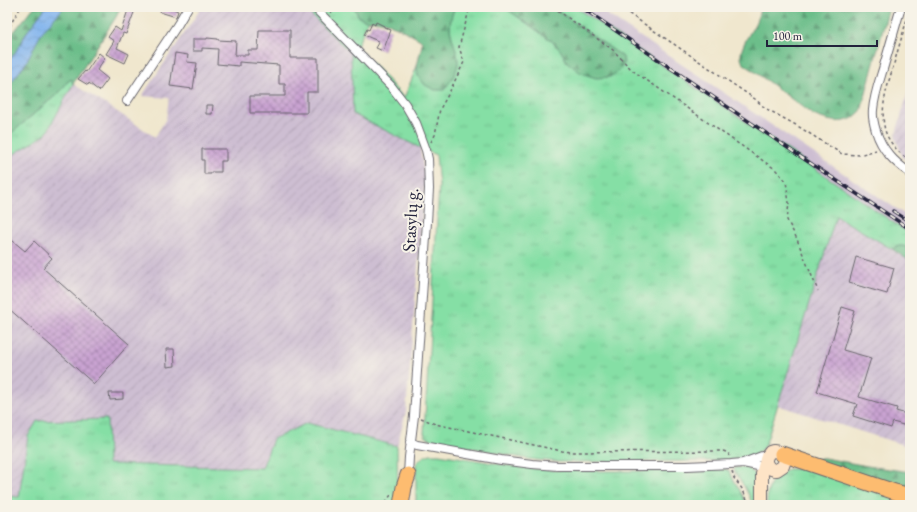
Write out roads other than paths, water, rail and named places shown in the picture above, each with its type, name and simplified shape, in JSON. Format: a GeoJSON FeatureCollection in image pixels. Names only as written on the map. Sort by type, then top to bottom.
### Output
{"type":"FeatureCollection","features":[{"type":"Feature","properties":{"kind":"highway"},"geometry":{"type":"LineString","coordinates":[[782,454],[910,496]]}},
{"type":"Feature","properties":{"kind":"highway"},"geometry":{"type":"LineString","coordinates":[[401,505],[408,475]]}},
{"type":"Feature","properties":{"kind":"highway"},"geometry":{"type":"LineString","coordinates":[[408,475],[411,488],[412,505]]}},
{"type":"Feature","properties":{"kind":"main road"},"geometry":{"type":"LineString","coordinates":[[762,499],[769,480],[769,465],[770,452],[773,451],[782,454],[784,457],[784,463],[780,468],[769,465]]}},
{"type":"Feature","properties":{"kind":"street"},"geometry":{"type":"LineString","coordinates":[[127,100],[188,7]]}},
{"type":"Feature","properties":{"kind":"street","name":"Stasylų g."},"geometry":{"type":"LineString","coordinates":[[314,7],[391,86],[405,104],[416,123],[428,159],[428,196],[414,416],[410,442],[408,475]]}},
{"type":"Feature","properties":{"kind":"street"},"geometry":{"type":"LineString","coordinates":[[901,7],[876,91],[873,122],[883,148],[895,161],[910,173]]}},
{"type":"Feature","properties":{"kind":"street"},"geometry":{"type":"LineString","coordinates":[[410,442],[417,445],[501,460],[545,465],[686,466],[743,463],[769,465]]}},
{"type":"Feature","properties":{"kind":"street"},"geometry":{"type":"LineString","coordinates":[[743,463],[762,456],[769,465]]}},
{"type":"Feature","properties":{"kind":"water"},"geometry":{"type":"Polygon","coordinates":[[[46,7],[64,7],[42,32],[25,64],[7,88],[7,63],[15,53],[27,32],[46,7]]]}},
{"type":"Feature","properties":{"kind":"railway"},"geometry":{"type":"LineString","coordinates":[[581,7],[801,157],[910,229]]}},
{"type":"Feature","properties":{"kind":"railway"},"geometry":{"type":"LineString","coordinates":[[893,211],[910,222]]}}]}
